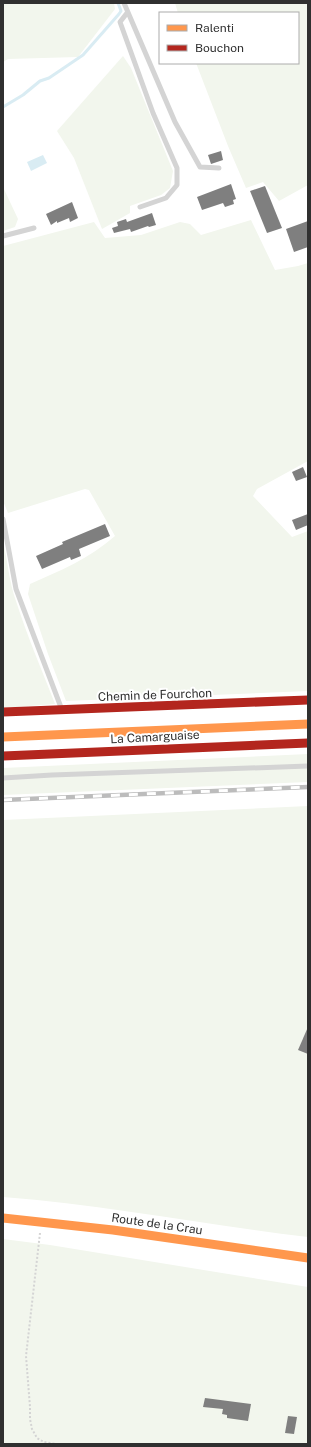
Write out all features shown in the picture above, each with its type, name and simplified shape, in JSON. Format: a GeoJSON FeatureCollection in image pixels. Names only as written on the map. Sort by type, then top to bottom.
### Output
{"type":"FeatureCollection","features":[{"type":"Feature","properties":{"kind":"main road","name":"Chemin de Fourchon"},"geometry":{"type":"LineString","coordinates":[[3,712],[63,711],[308,700]]}},
{"type":"Feature","properties":{"kind":"main road","name":"La Camarguaise"},"geometry":{"type":"LineString","coordinates":[[3,737],[308,724]]}},
{"type":"Feature","properties":{"kind":"main road","name":"La Camarguaise"},"geometry":{"type":"LineString","coordinates":[[3,756],[308,743]]}},
{"type":"Feature","properties":{"kind":"main road","name":"Route de la Crau"},"geometry":{"type":"LineString","coordinates":[[3,1218],[113,1230],[308,1258]]}},
{"type":"Feature","properties":{"kind":"lane"},"geometry":{"type":"LineString","coordinates":[[124,3],[175,122],[200,167],[219,168]]}},
{"type":"Feature","properties":{"kind":"lane"},"geometry":{"type":"LineString","coordinates":[[127,13],[120,22],[153,113],[176,168],[177,185],[166,198],[140,207]]}},
{"type":"Feature","properties":{"kind":"lane"},"geometry":{"type":"LineString","coordinates":[[3,236],[34,228]]}},
{"type":"Feature","properties":{"kind":"lane"},"geometry":{"type":"LineString","coordinates":[[3,519],[16,589],[63,711]]}},
{"type":"Feature","properties":{"kind":"lane"},"geometry":{"type":"LineString","coordinates":[[3,778],[308,766]]}},
{"type":"Feature","properties":{"kind":"path"},"geometry":{"type":"LineString","coordinates":[[42,1222],[26,1356],[32,1429],[38,1438],[44,1442],[56,1444]]}},
{"type":"Feature","properties":{"kind":"shaded area"},"geometry":{"type":"Polygon","coordinates":[[[3,3],[114,3],[115,9],[78,57],[8,59],[3,62],[3,3]]]}},
{"type":"Feature","properties":{"kind":"shaded area"},"geometry":{"type":"Polygon","coordinates":[[[175,3],[308,3],[308,185],[279,201],[263,182],[246,188],[196,64],[299,64],[299,12],[178,12],[175,3]]]}},
{"type":"Feature","properties":{"kind":"shaded area"},"geometry":{"type":"Polygon","coordinates":[[[123,56],[131,68],[173,171],[170,188],[161,195],[130,206],[130,213],[102,229],[74,158],[57,131],[123,56]]]}},
{"type":"Feature","properties":{"kind":"shaded area"},"geometry":{"type":"Polygon","coordinates":[[[43,155],[47,163],[31,171],[27,162],[43,155]]]}},
{"type":"Feature","properties":{"kind":"shaded area"},"geometry":{"type":"Polygon","coordinates":[[[3,187],[18,219],[15,227],[3,231],[3,187]]]}},
{"type":"Feature","properties":{"kind":"shaded area"},"geometry":{"type":"Polygon","coordinates":[[[251,220],[275,270],[308,263],[308,461],[257,489],[253,496],[292,537],[308,531],[308,691],[66,701],[48,654],[28,594],[30,584],[85,557],[115,536],[89,490],[85,489],[8,513],[3,501],[3,246],[94,222],[105,238],[141,235],[180,222],[190,224],[201,235],[251,220]]]}},
{"type":"Feature","properties":{"kind":"shaded area"},"geometry":{"type":"Polygon","coordinates":[[[3,542],[10,579],[20,614],[55,704],[3,708],[3,542]]]}},
{"type":"Feature","properties":{"kind":"shaded area"},"geometry":{"type":"Polygon","coordinates":[[[308,754],[308,782],[3,795],[3,768],[308,754]]]}},
{"type":"Feature","properties":{"kind":"shaded area"},"geometry":{"type":"Polygon","coordinates":[[[308,806],[308,1237],[79,1205],[3,1197],[3,820],[308,806]]]}},
{"type":"Feature","properties":{"kind":"shaded area"},"geometry":{"type":"Polygon","coordinates":[[[3,1239],[50,1245],[308,1287],[308,1444],[3,1444],[3,1239]]]}},
{"type":"Feature","properties":{"kind":"building"},"geometry":{"type":"Polygon","coordinates":[[[221,151],[223,160],[211,164],[208,155],[221,151]]]}},
{"type":"Feature","properties":{"kind":"building"},"geometry":{"type":"Polygon","coordinates":[[[231,184],[236,199],[233,200],[234,204],[225,207],[223,203],[202,210],[197,197],[231,184]]]}},
{"type":"Feature","properties":{"kind":"building"},"geometry":{"type":"Polygon","coordinates":[[[265,186],[282,228],[267,233],[250,191],[265,186]]]}},
{"type":"Feature","properties":{"kind":"building"},"geometry":{"type":"Polygon","coordinates":[[[72,202],[78,218],[70,222],[69,218],[57,223],[57,221],[51,225],[46,214],[72,202]]]}},
{"type":"Feature","properties":{"kind":"building"},"geometry":{"type":"Polygon","coordinates":[[[152,213],[156,225],[131,232],[130,229],[114,233],[112,228],[118,226],[117,222],[126,219],[127,222],[152,213]]]}},
{"type":"Feature","properties":{"kind":"building"},"geometry":{"type":"Polygon","coordinates":[[[308,221],[308,247],[294,252],[286,229],[308,221]]]}},
{"type":"Feature","properties":{"kind":"building"},"geometry":{"type":"Polygon","coordinates":[[[303,467],[307,477],[296,481],[292,472],[303,467]]]}},
{"type":"Feature","properties":{"kind":"building"},"geometry":{"type":"Polygon","coordinates":[[[308,514],[308,525],[296,530],[292,520],[308,514]]]}},
{"type":"Feature","properties":{"kind":"building"},"geometry":{"type":"Polygon","coordinates":[[[105,524],[110,536],[79,549],[81,556],[71,560],[70,557],[42,569],[36,556],[63,544],[62,542],[105,524]]]}},
{"type":"Feature","properties":{"kind":"building"},"geometry":{"type":"Polygon","coordinates":[[[308,1027],[308,1054],[298,1050],[308,1027]]]}},
{"type":"Feature","properties":{"kind":"building"},"geometry":{"type":"Polygon","coordinates":[[[205,1398],[251,1404],[248,1421],[227,1418],[227,1415],[222,1414],[223,1409],[203,1407],[205,1398]]]}},
{"type":"Feature","properties":{"kind":"building"},"geometry":{"type":"Polygon","coordinates":[[[288,1416],[297,1417],[294,1434],[285,1433],[288,1416]]]}},
{"type":"Feature","properties":{"kind":"waterway"},"geometry":{"type":"LineString","coordinates":[[3,107],[23,95],[40,81],[49,78],[83,55],[119,14],[121,11],[118,3]]}},
{"type":"Feature","properties":{"kind":"railway"},"geometry":{"type":"LineString","coordinates":[[3,800],[308,787]]}},
{"type":"Feature","properties":{"kind":"traffic: slow"},"geometry":{"type":"LineString","coordinates":[[3,737],[308,724]]}},
{"type":"Feature","properties":{"kind":"traffic: slow"},"geometry":{"type":"LineString","coordinates":[[3,1218],[113,1230],[308,1258]]}},
{"type":"Feature","properties":{"kind":"traffic: jam"},"geometry":{"type":"LineString","coordinates":[[3,712],[308,700]]}},
{"type":"Feature","properties":{"kind":"traffic: jam"},"geometry":{"type":"LineString","coordinates":[[3,756],[308,743]]}}]}
